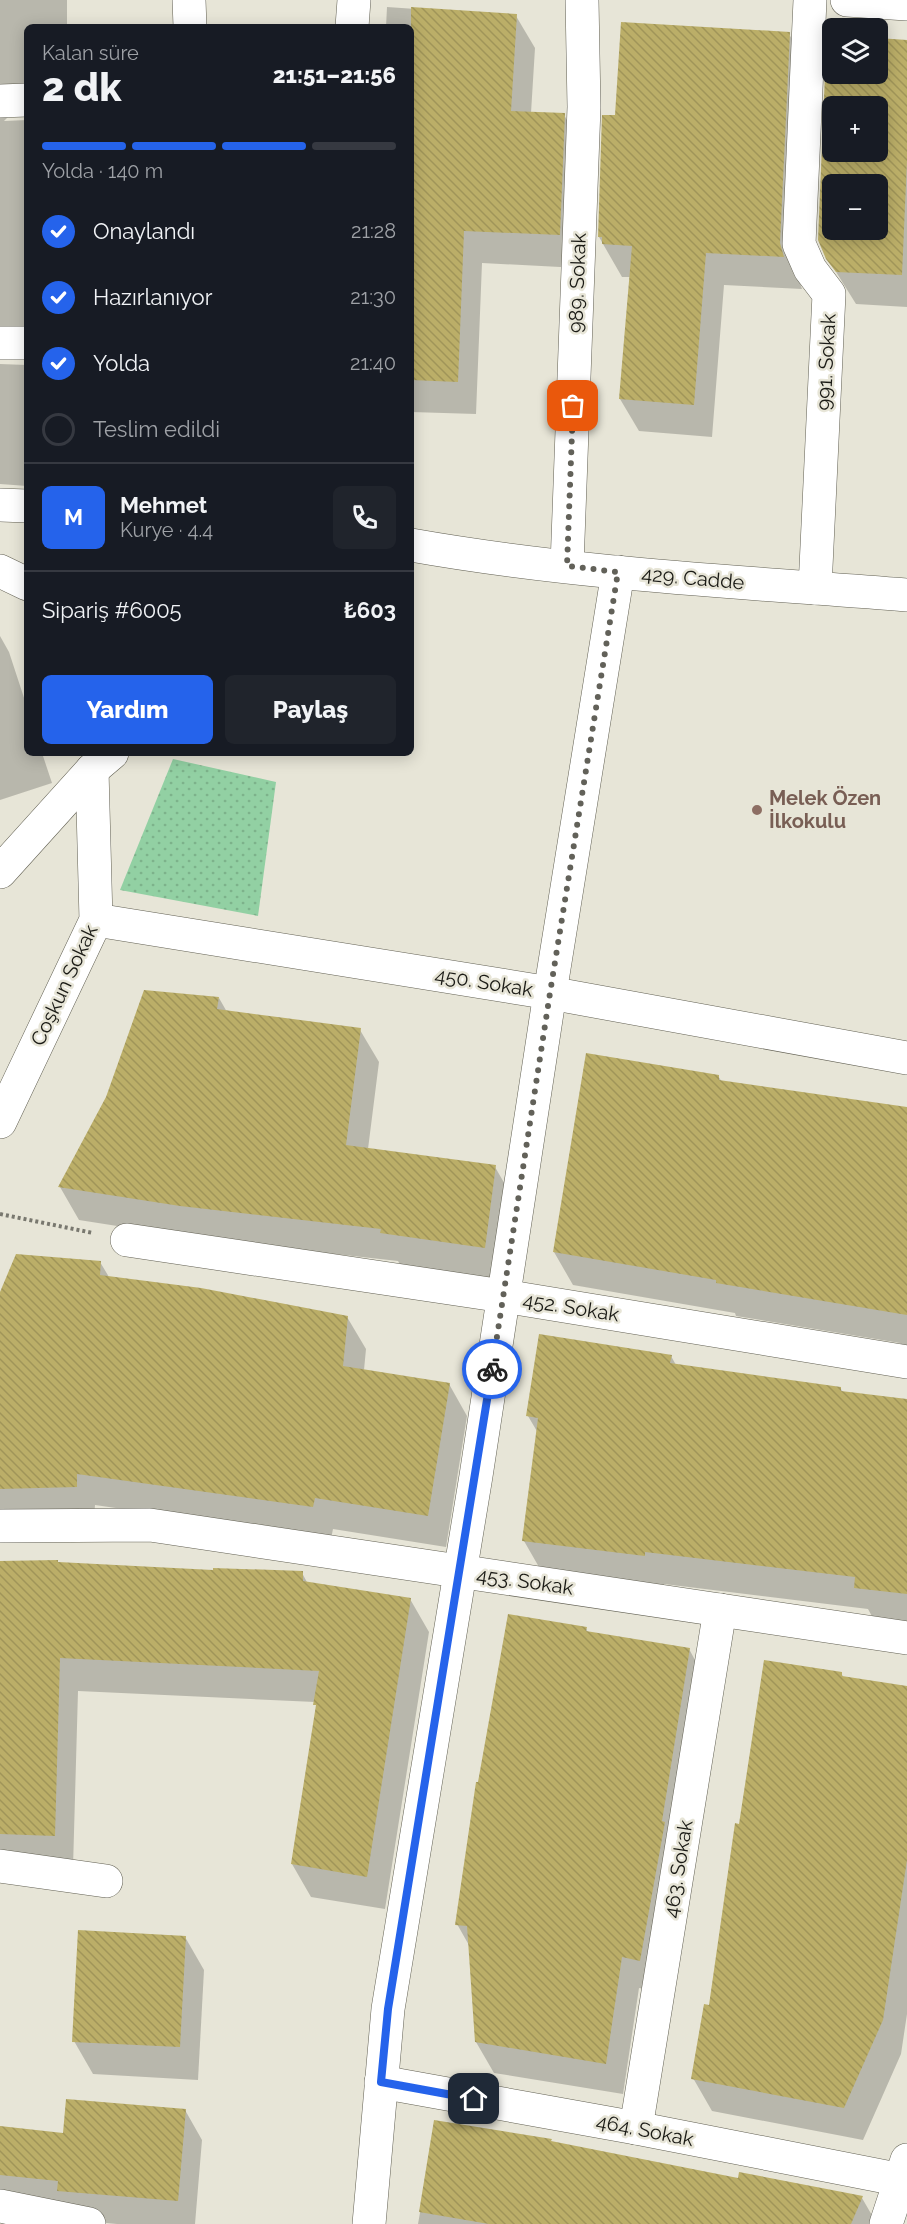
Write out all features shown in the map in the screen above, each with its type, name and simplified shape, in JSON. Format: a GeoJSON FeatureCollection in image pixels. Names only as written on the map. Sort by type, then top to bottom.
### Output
{"type":"FeatureCollection","features":[{"type":"Feature","properties":{"kind":"street"},"geometry":{"type":"LineString","coordinates":[[189,0],[190,24]]}},
{"type":"Feature","properties":{"kind":"street"},"geometry":{"type":"LineString","coordinates":[[352,24],[354,0]]}},
{"type":"Feature","properties":{"kind":"street","name":"989. Sokak"},"geometry":{"type":"LineString","coordinates":[[567,566],[584,107],[582,0]]}},
{"type":"Feature","properties":{"kind":"street","name":"991. Sokak"},"geometry":{"type":"LineString","coordinates":[[810,0],[800,244],[810,269],[829,294],[815,588]]}},
{"type":"Feature","properties":{"kind":"street"},"geometry":{"type":"LineString","coordinates":[[847,0],[907,4]]}},
{"type":"Feature","properties":{"kind":"street"},"geometry":{"type":"LineString","coordinates":[[0,101],[24,100]]}},
{"type":"Feature","properties":{"kind":"street"},"geometry":{"type":"LineString","coordinates":[[0,343],[24,343]]}},
{"type":"Feature","properties":{"kind":"street"},"geometry":{"type":"LineString","coordinates":[[0,505],[24,506]]}},
{"type":"Feature","properties":{"kind":"street"},"geometry":{"type":"LineString","coordinates":[[414,546],[480,557]]}},
{"type":"Feature","properties":{"kind":"street"},"geometry":{"type":"LineString","coordinates":[[414,567],[480,557]]}},
{"type":"Feature","properties":{"kind":"street","name":"429. Cadde"},"geometry":{"type":"LineString","coordinates":[[480,557],[618,572],[907,595]]}},
{"type":"Feature","properties":{"kind":"street"},"geometry":{"type":"LineString","coordinates":[[0,571],[24,583]]}},
{"type":"Feature","properties":{"kind":"street"},"geometry":{"type":"LineString","coordinates":[[369,2224],[388,2009],[460,1572],[618,572]]}},
{"type":"Feature","properties":{"kind":"street"},"geometry":{"type":"LineString","coordinates":[[0,872],[97,758]]}},
{"type":"Feature","properties":{"kind":"street","name":"Coşkun Sokak"},"geometry":{"type":"LineString","coordinates":[[0,1122],[96,920],[97,758]]}},
{"type":"Feature","properties":{"kind":"street","name":"450. Sokak"},"geometry":{"type":"LineString","coordinates":[[96,920],[550,993],[907,1058]]}},
{"type":"Feature","properties":{"kind":"street","name":"452. Sokak"},"geometry":{"type":"LineString","coordinates":[[128,1240],[504,1296],[907,1362]]}},
{"type":"Feature","properties":{"kind":"street","name":"453. Sokak"},"geometry":{"type":"LineString","coordinates":[[0,1526],[150,1525],[907,1638]]}},
{"type":"Feature","properties":{"kind":"street","name":"463. Sokak"},"geometry":{"type":"LineString","coordinates":[[636,2128],[720,1610]]}},
{"type":"Feature","properties":{"kind":"street"},"geometry":{"type":"LineString","coordinates":[[0,1866],[106,1881]]}},
{"type":"Feature","properties":{"kind":"street","name":"464. Sokak"},"geometry":{"type":"LineString","coordinates":[[381,2082],[905,2173]]}},
{"type":"Feature","properties":{"kind":"street"},"geometry":{"type":"LineString","coordinates":[[886,2224],[905,2173]]}},
{"type":"Feature","properties":{"kind":"street"},"geometry":{"type":"LineString","coordinates":[[0,2206],[89,2224]]}},
{"type":"Feature","properties":{"kind":"path"},"geometry":{"type":"LineString","coordinates":[[0,1214],[128,1240]]}},
{"type":"Feature","properties":{"kind":"green space"},"geometry":{"type":"Polygon","coordinates":[[[173,759],[276,782],[258,916],[120,890],[173,759]]]}},
{"type":"Feature","properties":{"kind":"building"},"geometry":{"type":"Polygon","coordinates":[[[411,7],[517,14],[511,111],[565,113],[560,235],[464,231],[458,382],[414,380],[414,24],[411,24],[411,7]]]}},
{"type":"Feature","properties":{"kind":"building"},"geometry":{"type":"Polygon","coordinates":[[[621,22],[790,32],[780,243],[784,257],[706,253],[694,405],[619,399],[632,246],[602,244],[602,237],[598,237],[602,115],[615,115],[621,22]]]}},
{"type":"Feature","properties":{"kind":"building"},"geometry":{"type":"Polygon","coordinates":[[[888,39],[907,40],[907,160],[902,275],[836,272],[826,259],[818,240],[822,145],[822,162],[888,162],[888,96],[824,96],[825,84],[888,84],[888,39]]]}},
{"type":"Feature","properties":{"kind":"building"},"geometry":{"type":"Polygon","coordinates":[[[144,990],[219,997],[217,1009],[361,1028],[346,1145],[496,1165],[485,1248],[380,1233],[381,1229],[180,1206],[58,1187],[106,1097],[144,990]]]}},
{"type":"Feature","properties":{"kind":"building"},"geometry":{"type":"Polygon","coordinates":[[[586,1053],[719,1075],[719,1080],[907,1107],[907,1315],[716,1283],[716,1280],[553,1252],[586,1053]]]}},
{"type":"Feature","properties":{"kind":"building"},"geometry":{"type":"Polygon","coordinates":[[[16,1254],[101,1261],[100,1275],[201,1288],[348,1316],[343,1366],[450,1383],[428,1516],[315,1498],[313,1507],[77,1474],[77,1487],[0,1489],[0,1292],[16,1254]]]}},
{"type":"Feature","properties":{"kind":"building"},"geometry":{"type":"Polygon","coordinates":[[[539,1334],[672,1355],[670,1363],[841,1387],[841,1391],[907,1399],[907,1594],[854,1588],[855,1577],[645,1552],[645,1556],[522,1541],[538,1418],[526,1416],[539,1334]]]}},
{"type":"Feature","properties":{"kind":"building"},"geometry":{"type":"Polygon","coordinates":[[[58,1560],[58,1562],[213,1570],[213,1568],[303,1571],[303,1581],[411,1598],[367,1877],[291,1864],[316,1705],[313,1705],[319,1671],[60,1658],[55,1836],[0,1834],[0,1561],[58,1560]]]}},
{"type":"Feature","properties":{"kind":"building"},"geometry":{"type":"Polygon","coordinates":[[[508,1614],[587,1627],[586,1631],[690,1648],[662,1821],[665,1822],[640,1961],[622,1957],[606,2064],[475,2042],[467,1926],[455,1925],[476,1782],[478,1782],[508,1614]]]}},
{"type":"Feature","properties":{"kind":"building"},"geometry":{"type":"Polygon","coordinates":[[[764,1660],[842,1672],[842,1676],[907,1686],[907,1860],[883,2020],[844,2108],[691,2079],[704,2004],[709,2005],[735,1823],[739,1824],[764,1660]]]}},
{"type":"Feature","properties":{"kind":"building"},"geometry":{"type":"Polygon","coordinates":[[[78,1930],[186,1936],[180,2047],[72,2042],[78,1930]]]}},
{"type":"Feature","properties":{"kind":"building"},"geometry":{"type":"Polygon","coordinates":[[[66,2099],[186,2109],[178,2201],[57,2191],[58,2181],[0,2175],[0,2126],[63,2133],[66,2099]]]}},
{"type":"Feature","properties":{"kind":"building"},"geometry":{"type":"Polygon","coordinates":[[[434,2120],[552,2139],[551,2141],[738,2178],[739,2172],[863,2196],[851,2224],[489,2224],[419,2212],[434,2120]]]}},
{"type":"Feature","properties":{"kind":"way so far"},"geometry":{"type":"LineString","coordinates":[[492,1369],[618,572],[567,566],[573,406]]}},
{"type":"Feature","properties":{"kind":"place","name":"Melek Özen İlkokulu"},"geometry":{"type":"Point","coordinates":[757,810]}},
{"type":"Feature","properties":{"kind":"route"},"geometry":{"type":"LineString","coordinates":[[474,2099],[381,2082],[388,2009],[492,1369]]}}]}
